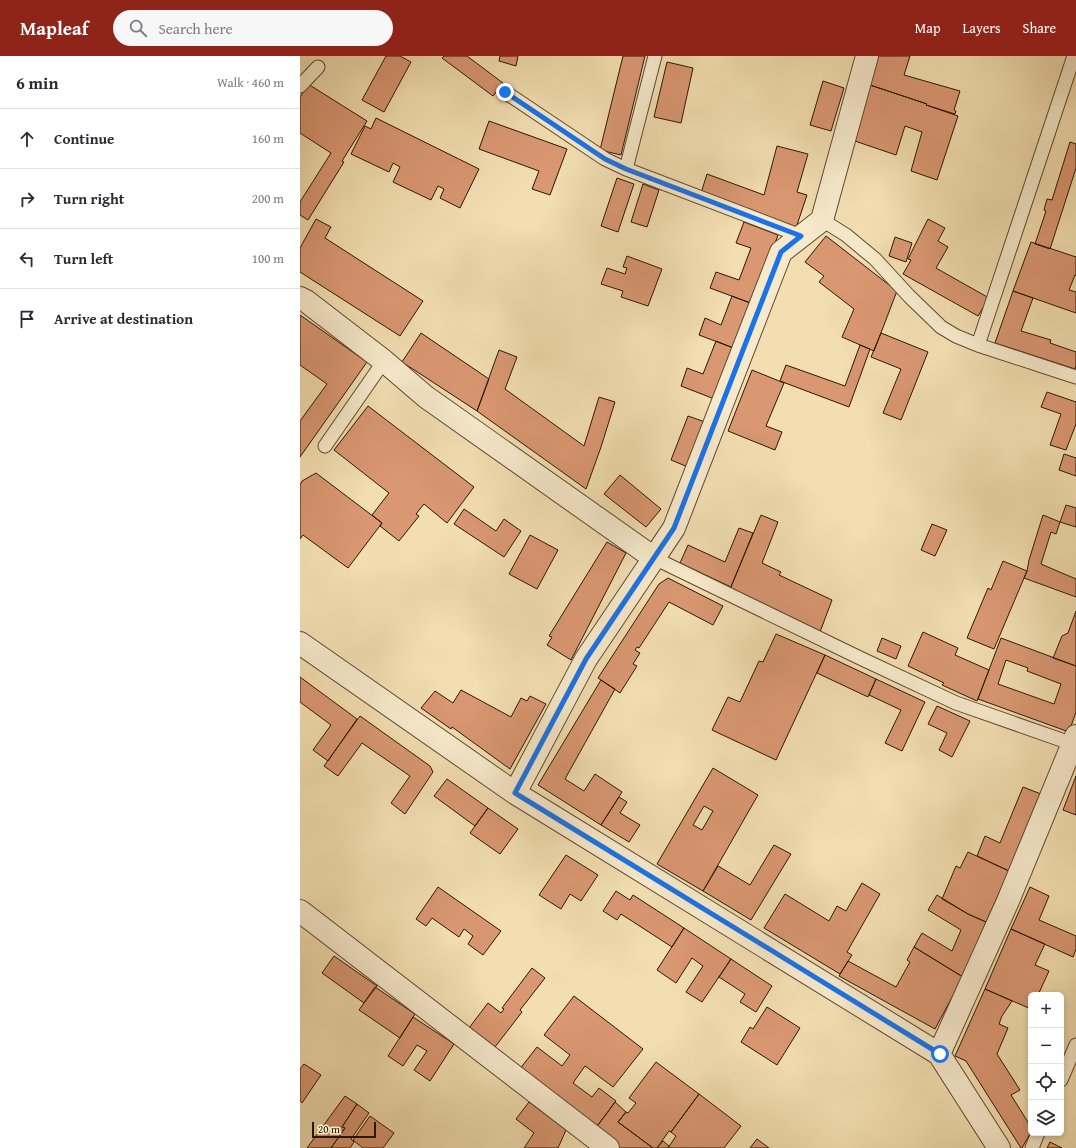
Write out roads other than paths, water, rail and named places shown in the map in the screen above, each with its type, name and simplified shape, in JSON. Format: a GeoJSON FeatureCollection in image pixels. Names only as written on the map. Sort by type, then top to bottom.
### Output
{"type":"FeatureCollection","features":[{"type":"Feature","properties":{"kind":"street"},"geometry":{"type":"LineString","coordinates":[[515,793],[586,659],[674,528],[781,252],[822,220],[867,56]]}},
{"type":"Feature","properties":{"kind":"street"},"geometry":{"type":"LineString","coordinates":[[300,298],[384,361],[426,397],[654,558]]}},
{"type":"Feature","properties":{"kind":"street"},"geometry":{"type":"LineString","coordinates":[[300,643],[515,793],[940,1054],[999,1148]]}},
{"type":"Feature","properties":{"kind":"street"},"geometry":{"type":"LineString","coordinates":[[940,1054],[1008,901],[1075,740]]}},
{"type":"Feature","properties":{"kind":"street"},"geometry":{"type":"LineString","coordinates":[[300,911],[608,1148]]}},
{"type":"Feature","properties":{"kind":"lane"},"geometry":{"type":"LineString","coordinates":[[626,169],[655,56]]}},
{"type":"Feature","properties":{"kind":"lane"},"geometry":{"type":"LineString","coordinates":[[978,345],[1074,56]]}},
{"type":"Feature","properties":{"kind":"lane"},"geometry":{"type":"LineString","coordinates":[[300,86],[318,67]]}},
{"type":"Feature","properties":{"kind":"lane"},"geometry":{"type":"LineString","coordinates":[[505,92],[605,159],[626,169],[801,236]]}},
{"type":"Feature","properties":{"kind":"lane"},"geometry":{"type":"LineString","coordinates":[[822,220],[846,235],[875,259],[941,328],[978,345],[1076,377]]}},
{"type":"Feature","properties":{"kind":"lane"},"geometry":{"type":"LineString","coordinates":[[325,446],[384,361]]}},
{"type":"Feature","properties":{"kind":"lane"},"geometry":{"type":"LineString","coordinates":[[654,558],[956,703],[1075,740]]}},
{"type":"Feature","properties":{"kind":"lane"},"geometry":{"type":"LineString","coordinates":[[1064,1073],[1076,1045]]}},
{"type":"Feature","properties":{"kind":"lane"},"geometry":{"type":"LineString","coordinates":[[1032,1148],[1037,1136]]}}]}
